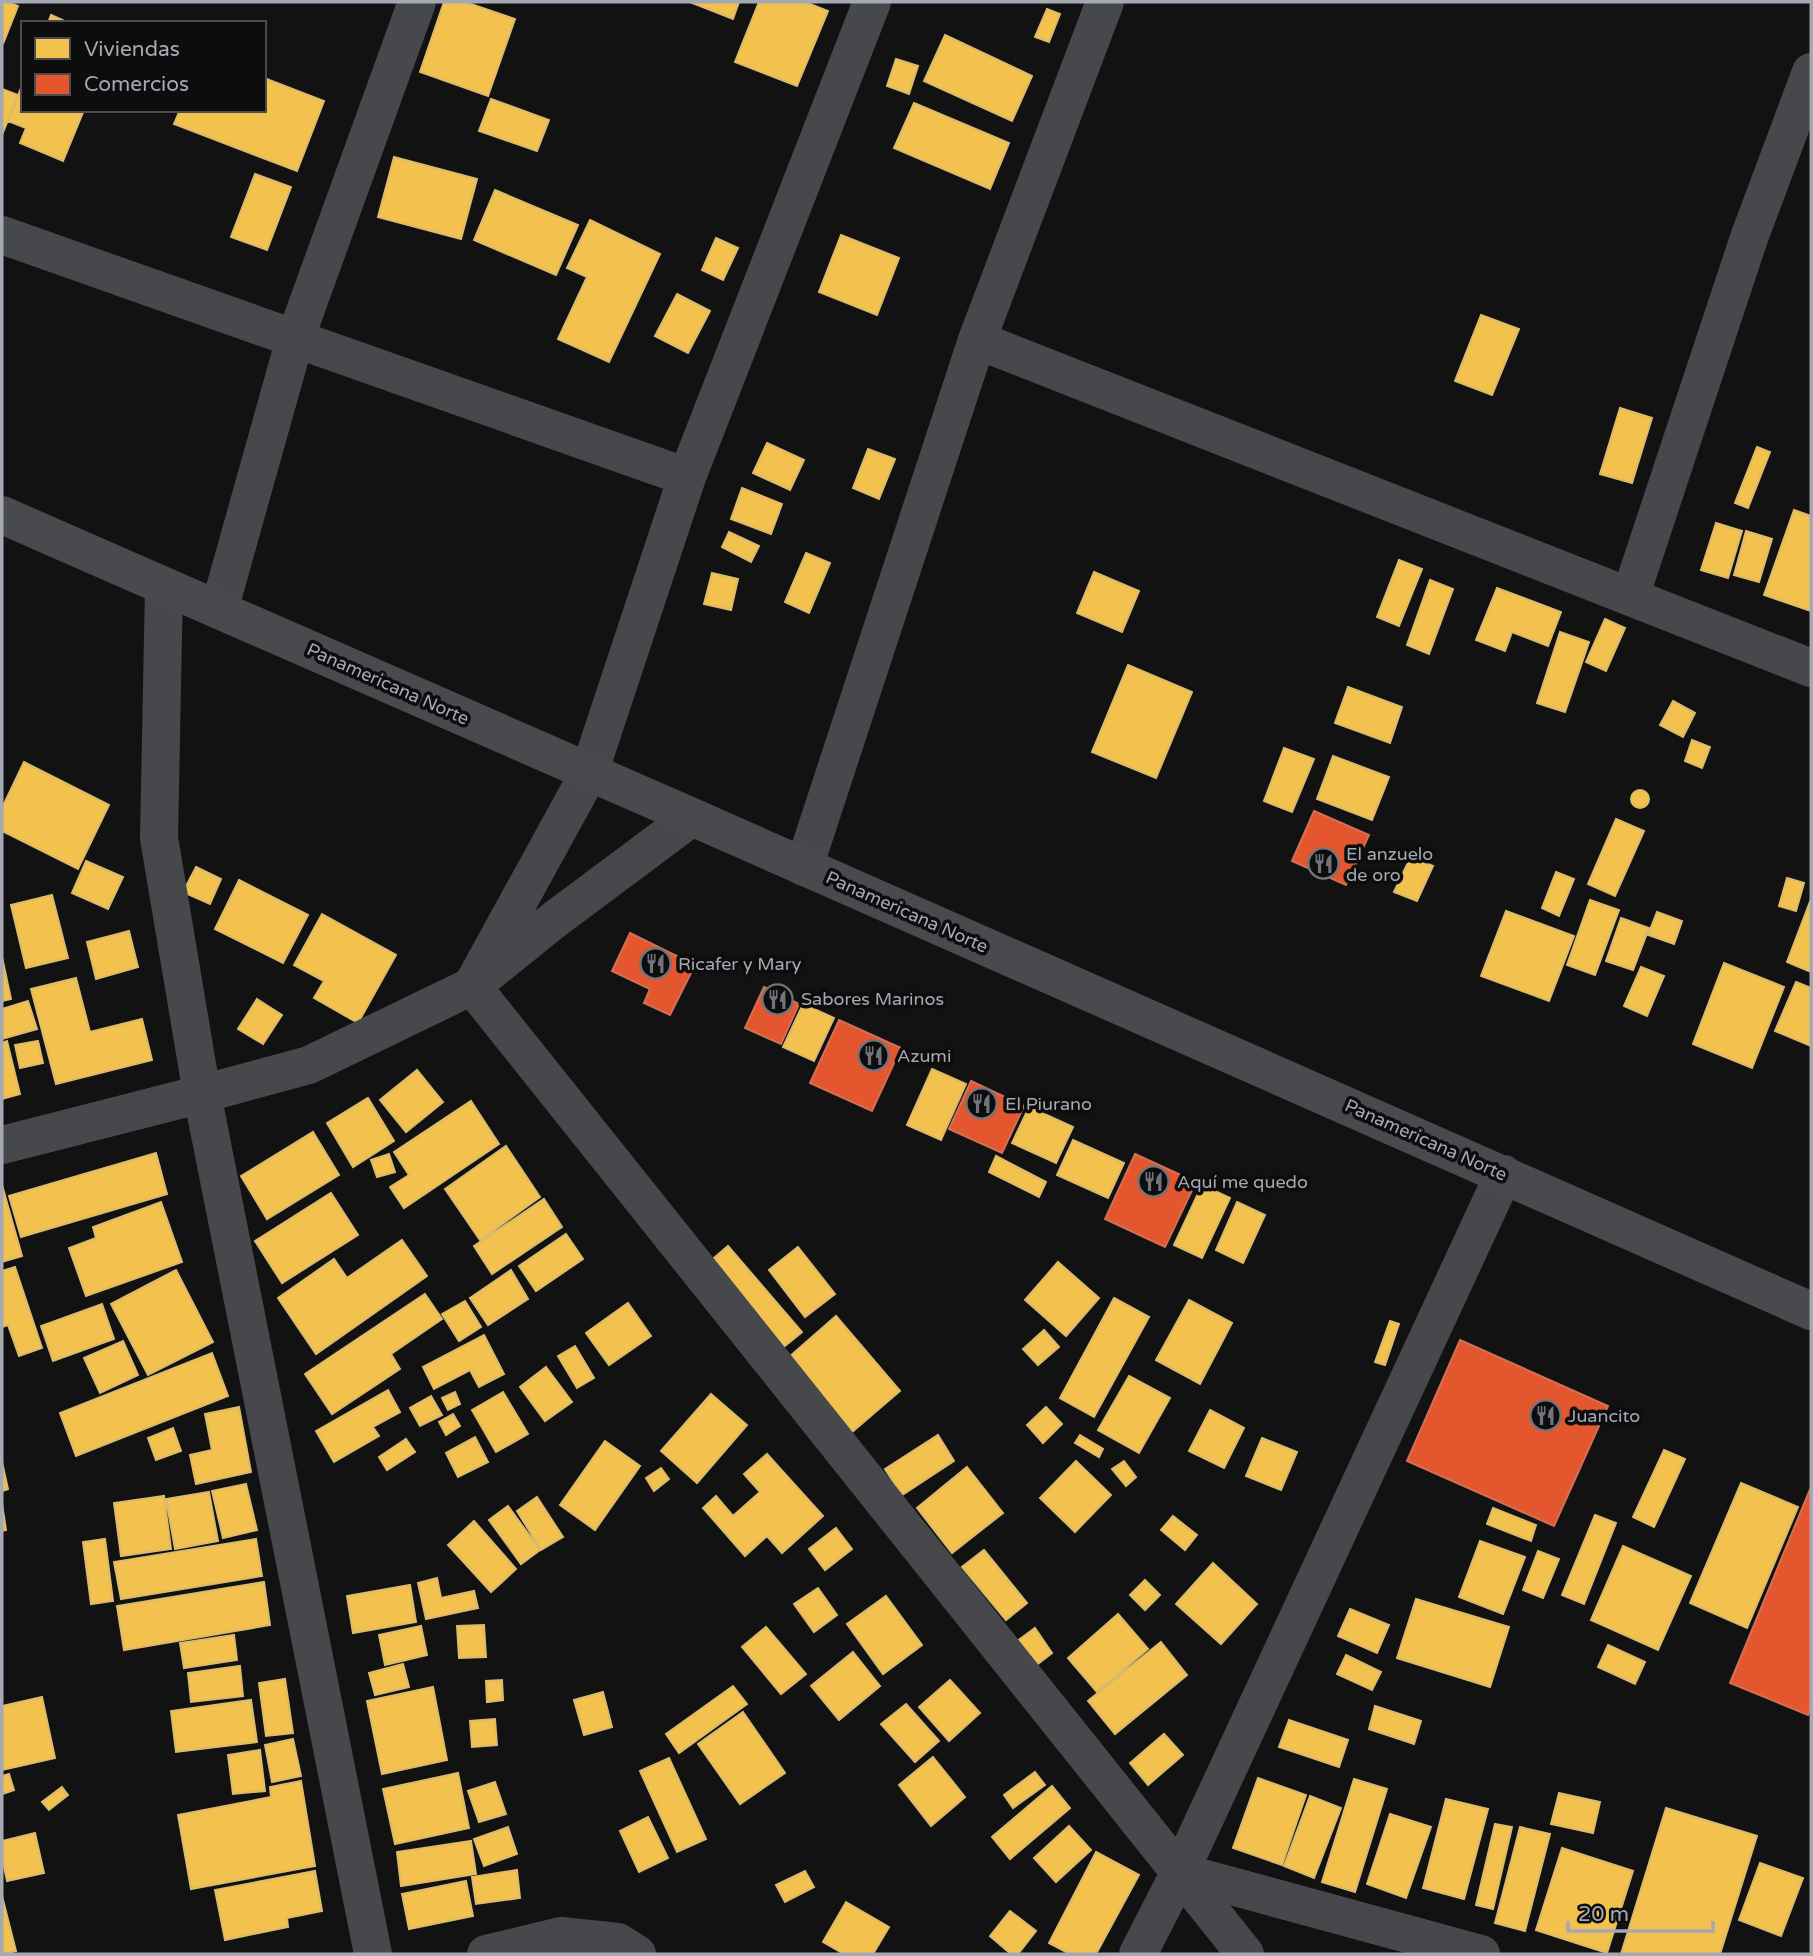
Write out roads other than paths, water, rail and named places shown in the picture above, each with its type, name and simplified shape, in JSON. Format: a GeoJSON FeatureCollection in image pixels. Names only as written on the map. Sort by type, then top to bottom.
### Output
{"type":"FeatureCollection","features":[{"type":"Feature","properties":{"kind":"highway","name":"Panamericana Norte"},"geometry":{"type":"LineString","coordinates":[[2,514],[1811,1311]]}},
{"type":"Feature","properties":{"kind":"street"},"geometry":{"type":"LineString","coordinates":[[219,610],[295,339],[417,2]]}},
{"type":"Feature","properties":{"kind":"street"},"geometry":{"type":"LineString","coordinates":[[472,986],[589,773],[687,477],[872,2]]}},
{"type":"Feature","properties":{"kind":"street"},"geometry":{"type":"LineString","coordinates":[[804,867],[977,340],[1105,2]]}},
{"type":"Feature","properties":{"kind":"street"},"geometry":{"type":"LineString","coordinates":[[1630,597],[1749,238],[1811,72]]}},
{"type":"Feature","properties":{"kind":"street"},"geometry":{"type":"LineString","coordinates":[[2,235],[687,477]]}},
{"type":"Feature","properties":{"kind":"street"},"geometry":{"type":"LineString","coordinates":[[977,340],[1811,668]]}},
{"type":"Feature","properties":{"kind":"street"},"geometry":{"type":"LineString","coordinates":[[164,587],[159,838],[202,1094],[373,1954]]}},
{"type":"Feature","properties":{"kind":"street"},"geometry":{"type":"LineString","coordinates":[[2,1145],[309,1065],[472,986],[554,920],[692,817]]}},
{"type":"Feature","properties":{"kind":"street"},"geometry":{"type":"LineString","coordinates":[[472,986],[1245,1954]]}},
{"type":"Feature","properties":{"kind":"street"},"geometry":{"type":"LineString","coordinates":[[1139,1954],[1180,1872],[1504,1174]]}},
{"type":"Feature","properties":{"kind":"street"},"geometry":{"type":"LineString","coordinates":[[1180,1872],[1481,1954]]}},
{"type":"Feature","properties":{"kind":"street"},"geometry":{"type":"LineString","coordinates":[[486,1954],[561,1936],[618,1942],[637,1954]]}},
{"type":"Feature","properties":{"kind":"place","name":"El anzuelo de oro"},"geometry":{"type":"Point","coordinates":[1323,864]}},
{"type":"Feature","properties":{"kind":"place","name":"Ricafer y Mary"},"geometry":{"type":"Point","coordinates":[655,964]}},
{"type":"Feature","properties":{"kind":"place","name":"Sabores Marinos"},"geometry":{"type":"Point","coordinates":[778,999]}},
{"type":"Feature","properties":{"kind":"place","name":"Azumi"},"geometry":{"type":"Point","coordinates":[874,1056]}},
{"type":"Feature","properties":{"kind":"place","name":"El Piurano"},"geometry":{"type":"Point","coordinates":[982,1104]}},
{"type":"Feature","properties":{"kind":"place","name":"Aquí me quedo"},"geometry":{"type":"Point","coordinates":[1154,1182]}},
{"type":"Feature","properties":{"kind":"place","name":"Juancito"},"geometry":{"type":"Point","coordinates":[1545,1416]}}]}
